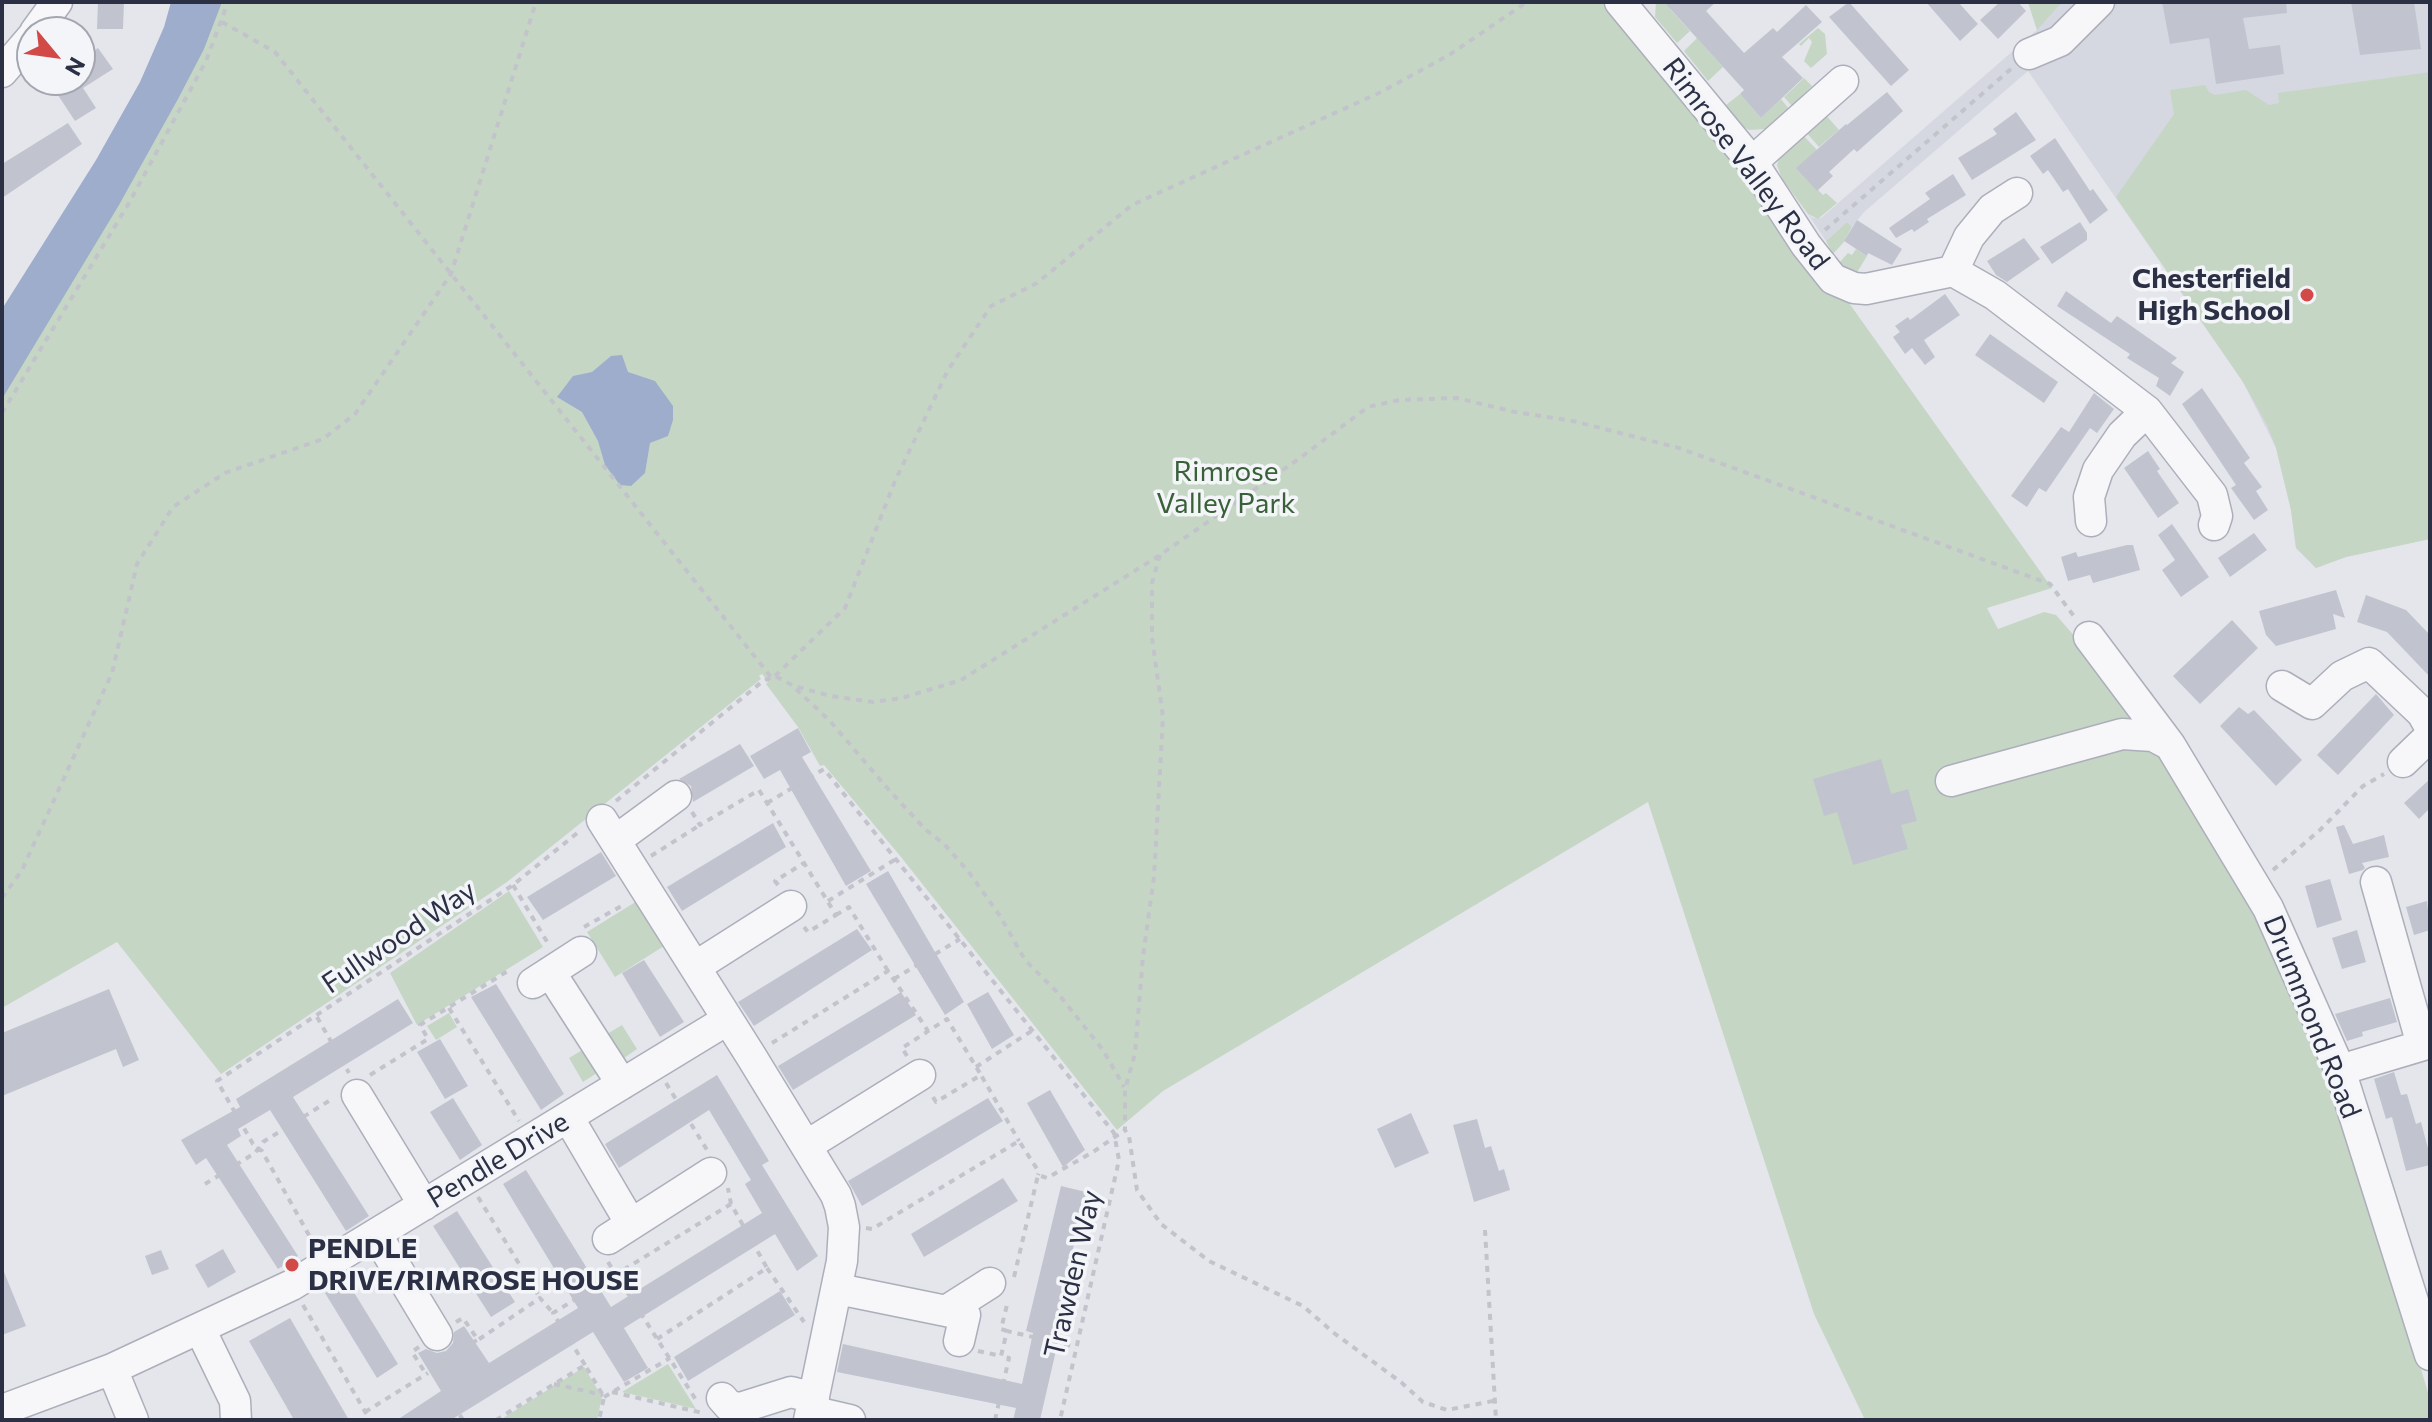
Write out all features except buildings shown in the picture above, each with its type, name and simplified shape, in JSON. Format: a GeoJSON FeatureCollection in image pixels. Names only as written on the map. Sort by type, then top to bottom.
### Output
{"type":"FeatureCollection","features":[{"type":"Feature","properties":{"kind":"street","name":"Rimrose Valley Road"},"geometry":{"type":"LineString","coordinates":[[1620,2],[1752,162],[1806,245],[1833,279],[1854,288],[1866,289],[1953,271]]}},
{"type":"Feature","properties":{"kind":"street"},"geometry":{"type":"LineString","coordinates":[[2029,54],[2060,41],[2099,2]]}},
{"type":"Feature","properties":{"kind":"street"},"geometry":{"type":"LineString","coordinates":[[2,72],[16,55]]}},
{"type":"Feature","properties":{"kind":"street"},"geometry":{"type":"LineString","coordinates":[[1752,162],[1843,81]]}},
{"type":"Feature","properties":{"kind":"street"},"geometry":{"type":"LineString","coordinates":[[2017,193],[1992,209],[1969,237],[1953,271],[1995,295],[2147,411],[2212,495],[2217,516],[2214,525]]}},
{"type":"Feature","properties":{"kind":"street"},"geometry":{"type":"LineString","coordinates":[[2091,521],[2089,497],[2098,470],[2122,435],[2147,411]]}},
{"type":"Feature","properties":{"kind":"street","name":"Drummond Road"},"geometry":{"type":"LineString","coordinates":[[2089,637],[2170,745],[2268,908],[2340,1070],[2430,1355]]}},
{"type":"Feature","properties":{"kind":"street"},"geometry":{"type":"LineString","coordinates":[[2282,686],[2312,704],[2342,676],[2369,663],[2422,713],[2430,727]]}},
{"type":"Feature","properties":{"kind":"street"},"geometry":{"type":"LineString","coordinates":[[1951,781],[2122,734],[2153,736],[2170,745]]}},
{"type":"Feature","properties":{"kind":"street"},"geometry":{"type":"LineString","coordinates":[[2403,762],[2430,736]]}},
{"type":"Feature","properties":{"kind":"street"},"geometry":{"type":"LineString","coordinates":[[676,796],[604,823],[836,1195],[844,1227],[838,1289],[812,1410]]}},
{"type":"Feature","properties":{"kind":"street"},"geometry":{"type":"LineString","coordinates":[[2340,1070],[2426,1044],[2376,882]]}},
{"type":"Feature","properties":{"kind":"street"},"geometry":{"type":"LineString","coordinates":[[695,967],[791,906]]}},
{"type":"Feature","properties":{"kind":"street"},"geometry":{"type":"LineString","coordinates":[[573,940],[536,964],[622,1084]]}},
{"type":"Feature","properties":{"kind":"street","name":"Pendle Drive"},"geometry":{"type":"LineString","coordinates":[[2,1410],[112,1369],[292,1285],[727,1020]]}},
{"type":"Feature","properties":{"kind":"street"},"geometry":{"type":"LineString","coordinates":[[806,1146],[920,1076]]}},
{"type":"Feature","properties":{"kind":"street"},"geometry":{"type":"LineString","coordinates":[[356,1090],[424,1205]]}},
{"type":"Feature","properties":{"kind":"street"},"geometry":{"type":"LineString","coordinates":[[568,1117],[620,1232],[714,1171]]}},
{"type":"Feature","properties":{"kind":"street"},"geometry":{"type":"LineString","coordinates":[[376,1234],[437,1335]]}},
{"type":"Feature","properties":{"kind":"street"},"geometry":{"type":"LineString","coordinates":[[946,1311],[990,1283]]}},
{"type":"Feature","properties":{"kind":"street"},"geometry":{"type":"LineString","coordinates":[[838,1289],[965,1315],[959,1341]]}},
{"type":"Feature","properties":{"kind":"street"},"geometry":{"type":"LineString","coordinates":[[200,1329],[235,1401],[236,1420]]}},
{"type":"Feature","properties":{"kind":"street"},"geometry":{"type":"LineString","coordinates":[[112,1369],[133,1420]]}},
{"type":"Feature","properties":{"kind":"street"},"geometry":{"type":"LineString","coordinates":[[722,1398],[729,1406],[740,1408],[791,1392],[812,1410],[850,1420]]}},
{"type":"Feature","properties":{"kind":"path"},"geometry":{"type":"LineString","coordinates":[[2,413],[129,203],[206,61],[228,2]]}},
{"type":"Feature","properties":{"kind":"path"},"geometry":{"type":"LineString","coordinates":[[2,898],[22,870],[112,673],[137,564],[173,507],[225,473],[323,439],[355,414],[451,274],[536,2]]}},
{"type":"Feature","properties":{"kind":"path","name":"Fullwood Way"},"geometry":{"type":"LineString","coordinates":[[326,1265],[217,1081],[604,823],[763,681],[773,677],[845,608],[895,481],[948,370],[991,306],[1037,283],[1132,205],[1381,92],[1449,55],[1527,2]]}},
{"type":"Feature","properties":{"kind":"path"},"geometry":{"type":"LineString","coordinates":[[222,22],[275,52],[773,677],[794,686],[831,696],[873,702],[902,698],[961,680],[1160,555],[1368,407],[1399,400],[1457,398],[1515,412],[1573,421],[1679,448],[2050,584],[2089,637]]}},
{"type":"Feature","properties":{"kind":"path"},"geometry":{"type":"LineString","coordinates":[[1806,245],[2029,54]]}},
{"type":"Feature","properties":{"kind":"path"},"geometry":{"type":"LineString","coordinates":[[1160,555],[1152,583],[1152,638],[1163,717],[1154,877],[1143,956],[1135,1053],[1125,1090],[1125,1130],[1129,1136],[1137,1190],[1161,1224],[1209,1261],[1303,1306],[1423,1402],[1447,1410],[1493,1401]]}},
{"type":"Feature","properties":{"kind":"path"},"geometry":{"type":"LineString","coordinates":[[794,686],[830,721],[926,830],[944,844],[968,871],[1000,916],[1025,960],[1056,991],[1103,1050],[1125,1090]]}},
{"type":"Feature","properties":{"kind":"path"},"geometry":{"type":"LineString","coordinates":[[2253,883],[2275,869],[2320,830],[2363,786],[2403,762]]}},
{"type":"Feature","properties":{"kind":"path"},"geometry":{"type":"LineString","coordinates":[[767,803],[824,769],[1033,1030],[1115,1138]]}},
{"type":"Feature","properties":{"kind":"path"},"geometry":{"type":"LineString","coordinates":[[205,1184],[263,1142],[356,1090],[428,1039],[420,1025],[536,964],[573,940],[700,825],[759,790],[836,915]]}},
{"type":"Feature","properties":{"kind":"path"},"geometry":{"type":"LineString","coordinates":[[676,796],[680,793],[700,825]]}},
{"type":"Feature","properties":{"kind":"path"},"geometry":{"type":"LineString","coordinates":[[828,901],[896,859]]}},
{"type":"Feature","properties":{"kind":"path"},"geometry":{"type":"LineString","coordinates":[[804,863],[775,881],[808,932],[849,907],[928,1031]]}},
{"type":"Feature","properties":{"kind":"path"},"geometry":{"type":"LineString","coordinates":[[513,885],[536,964]]}},
{"type":"Feature","properties":{"kind":"path"},"geometry":{"type":"LineString","coordinates":[[894,979],[960,939]]}},
{"type":"Feature","properties":{"kind":"path"},"geometry":{"type":"LineString","coordinates":[[751,1056],[888,971]]}},
{"type":"Feature","properties":{"kind":"path"},"geometry":{"type":"LineString","coordinates":[[449,1008],[530,1141]]}},
{"type":"Feature","properties":{"kind":"path"},"geometry":{"type":"LineString","coordinates":[[317,1017],[356,1090]]}},
{"type":"Feature","properties":{"kind":"path"},"geometry":{"type":"LineString","coordinates":[[981,1075],[936,1102],[902,1048],[947,1019],[981,1075],[1019,1141],[1039,1172],[1001,1329],[1076,1347]]}},
{"type":"Feature","properties":{"kind":"path"},"geometry":{"type":"LineString","coordinates":[[976,1067],[1033,1030]]}},
{"type":"Feature","properties":{"kind":"path"},"geometry":{"type":"LineString","coordinates":[[654,1064],[714,1171],[728,1185],[731,1204],[767,1268],[813,1335],[827,1339]]}},
{"type":"Feature","properties":{"kind":"path"},"geometry":{"type":"LineString","coordinates":[[1038,1175],[1047,1178],[1125,1130]]}},
{"type":"Feature","properties":{"kind":"path","name":"Trawden Way"},"geometry":{"type":"LineString","coordinates":[[1060,1420],[1119,1160],[1115,1138]]}},
{"type":"Feature","properties":{"kind":"path"},"geometry":{"type":"LineString","coordinates":[[844,1227],[872,1229],[1019,1141]]}},
{"type":"Feature","properties":{"kind":"path"},"geometry":{"type":"LineString","coordinates":[[467,1179],[604,1396],[599,1420]]}},
{"type":"Feature","properties":{"kind":"path"},"geometry":{"type":"LineString","coordinates":[[553,1313],[731,1204]]}},
{"type":"Feature","properties":{"kind":"path"},"geometry":{"type":"LineString","coordinates":[[1485,1230],[1496,1420]]}},
{"type":"Feature","properties":{"kind":"path"},"geometry":{"type":"LineString","coordinates":[[612,1392],[703,1413],[598,1246],[620,1232]]}},
{"type":"Feature","properties":{"kind":"path"},"geometry":{"type":"LineString","coordinates":[[657,1339],[767,1268]]}},
{"type":"Feature","properties":{"kind":"path"},"geometry":{"type":"LineString","coordinates":[[292,1285],[370,1420]]}},
{"type":"Feature","properties":{"kind":"path"},"geometry":{"type":"LineString","coordinates":[[365,1412],[540,1298]]}},
{"type":"Feature","properties":{"kind":"path"},"geometry":{"type":"LineString","coordinates":[[437,1335],[463,1318],[478,1340]]}},
{"type":"Feature","properties":{"kind":"path"},"geometry":{"type":"LineString","coordinates":[[1001,1356],[1007,1331]]}},
{"type":"Feature","properties":{"kind":"path"},"geometry":{"type":"LineString","coordinates":[[959,1341],[957,1346],[1009,1358],[995,1420]]}},
{"type":"Feature","properties":{"kind":"path"},"geometry":{"type":"LineString","coordinates":[[554,1384],[604,1396],[670,1358]]}},
{"type":"Feature","properties":{"kind":"path"},"geometry":{"type":"LineString","coordinates":[[496,1420],[585,1365]]}},
{"type":"Feature","properties":{"kind":"path"},"geometry":{"type":"LineString","coordinates":[[431,1370],[463,1420]]}},
{"type":"Feature","properties":{"kind":"shaded area","name":"Chesterfield High School"},"geometry":{"type":"Polygon","coordinates":[[[2028,2],[2430,2],[2430,539],[2346,557],[2316,568],[2296,548],[2291,510],[2276,448],[2243,382],[2028,71],[1864,212],[1852,227],[1847,222],[1826,241],[1808,214],[1821,218],[2037,30],[2028,2]]]}},
{"type":"Feature","properties":{"kind":"green space","name":"Rimrose Valley Park"},"geometry":{"type":"Polygon","coordinates":[[[197,2],[1609,2],[1718,138],[1827,292],[1849,303],[2052,588],[1987,608],[1998,629],[2044,612],[2056,615],[2077,639],[2110,642],[2152,693],[2253,883],[2339,1098],[2430,1399],[2430,1420],[1865,1420],[1814,1314],[1648,802],[1163,1091],[1117,1130],[901,857],[824,765],[820,766],[762,674],[759,676],[761,679],[507,882],[221,1074],[117,942],[2,1008],[2,357],[197,2]]]}},
{"type":"Feature","properties":{"kind":"green space"},"geometry":{"type":"Polygon","coordinates":[[[1656,2],[1678,2],[1670,9],[1690,31],[1677,43],[1655,17],[1656,2]]]}},
{"type":"Feature","properties":{"kind":"green space"},"geometry":{"type":"Polygon","coordinates":[[[2028,2],[2062,2],[2037,30],[2028,2]]]}},
{"type":"Feature","properties":{"kind":"green space"},"geometry":{"type":"Polygon","coordinates":[[[1818,28],[1825,34],[1827,54],[1811,68],[1804,61],[1812,42],[1809,38],[1801,46],[1799,44],[1818,28]]]}},
{"type":"Feature","properties":{"kind":"green space"},"geometry":{"type":"Polygon","coordinates":[[[1697,38],[1723,67],[1708,81],[1684,51],[1697,38]]]}},
{"type":"Feature","properties":{"kind":"green space","name":"Chesterfield High School"},"geometry":{"type":"Polygon","coordinates":[[[2430,72],[2430,539],[2346,557],[2316,568],[2296,548],[2291,510],[2276,448],[2267,425],[2243,382],[2116,197],[2174,114],[2170,90],[2205,85],[2215,95],[2246,90],[2269,105],[2279,103],[2278,93],[2430,72]]]}},
{"type":"Feature","properties":{"kind":"green space"},"geometry":{"type":"Polygon","coordinates":[[[1804,78],[1812,86],[1792,106],[1784,97],[1804,78]]]}},
{"type":"Feature","properties":{"kind":"green space"},"geometry":{"type":"Polygon","coordinates":[[[1740,94],[1761,118],[1781,99],[1789,109],[1766,129],[1749,130],[1726,105],[1740,94]]]}},
{"type":"Feature","properties":{"kind":"green space"},"geometry":{"type":"Polygon","coordinates":[[[1824,113],[1839,130],[1819,147],[1805,131],[1824,113]]]}},
{"type":"Feature","properties":{"kind":"green space"},"geometry":{"type":"Polygon","coordinates":[[[1801,133],[1817,150],[1818,190],[1837,203],[1818,219],[1808,214],[1782,179],[1777,165],[1780,155],[1801,133]]]}},
{"type":"Feature","properties":{"kind":"green space"},"geometry":{"type":"Polygon","coordinates":[[[1847,222],[1852,227],[1833,254],[1826,241],[1847,222]]]}},
{"type":"Feature","properties":{"kind":"green space"},"geometry":{"type":"Polygon","coordinates":[[[1856,249],[1867,256],[1856,274],[1839,263],[1856,249]]]}},
{"type":"Feature","properties":{"kind":"green space"},"geometry":{"type":"Polygon","coordinates":[[[509,891],[543,947],[417,1025],[390,973],[509,891]]]}},
{"type":"Feature","properties":{"kind":"green space"},"geometry":{"type":"Polygon","coordinates":[[[637,901],[664,946],[615,977],[587,932],[637,901]]]}},
{"type":"Feature","properties":{"kind":"green space"},"geometry":{"type":"Polygon","coordinates":[[[449,1013],[457,1027],[436,1040],[427,1026],[449,1013]]]}},
{"type":"Feature","properties":{"kind":"green space"},"geometry":{"type":"Polygon","coordinates":[[[622,1025],[637,1049],[617,1063],[602,1037],[622,1025]]]}},
{"type":"Feature","properties":{"kind":"green space"},"geometry":{"type":"Polygon","coordinates":[[[589,1046],[603,1069],[583,1082],[569,1058],[589,1046]]]}},
{"type":"Feature","properties":{"kind":"green space"},"geometry":{"type":"Polygon","coordinates":[[[668,1364],[696,1409],[622,1392],[668,1364]]]}},
{"type":"Feature","properties":{"kind":"green space"},"geometry":{"type":"Polygon","coordinates":[[[584,1367],[602,1397],[597,1420],[500,1420],[584,1367]]]}},
{"type":"Feature","properties":{"kind":"water"},"geometry":{"type":"Polygon","coordinates":[[[171,2],[222,2],[204,49],[178,99],[119,205],[2,399],[2,309],[96,160],[140,82],[164,27],[171,2]]]}},
{"type":"Feature","properties":{"kind":"water"},"geometry":{"type":"Polygon","coordinates":[[[622,355],[628,372],[655,381],[673,406],[668,436],[650,443],[645,473],[631,486],[620,485],[605,465],[598,441],[582,412],[557,397],[573,376],[592,372],[611,356],[622,355]]]}},
{"type":"Feature","properties":{"kind":"place","name":"Chesterfield High School"},"geometry":{"type":"Point","coordinates":[2307,295]}},
{"type":"Feature","properties":{"kind":"place","name":"PENDLE DRIVE/RIMROSE HOUSE"},"geometry":{"type":"Point","coordinates":[292,1265]}}]}
